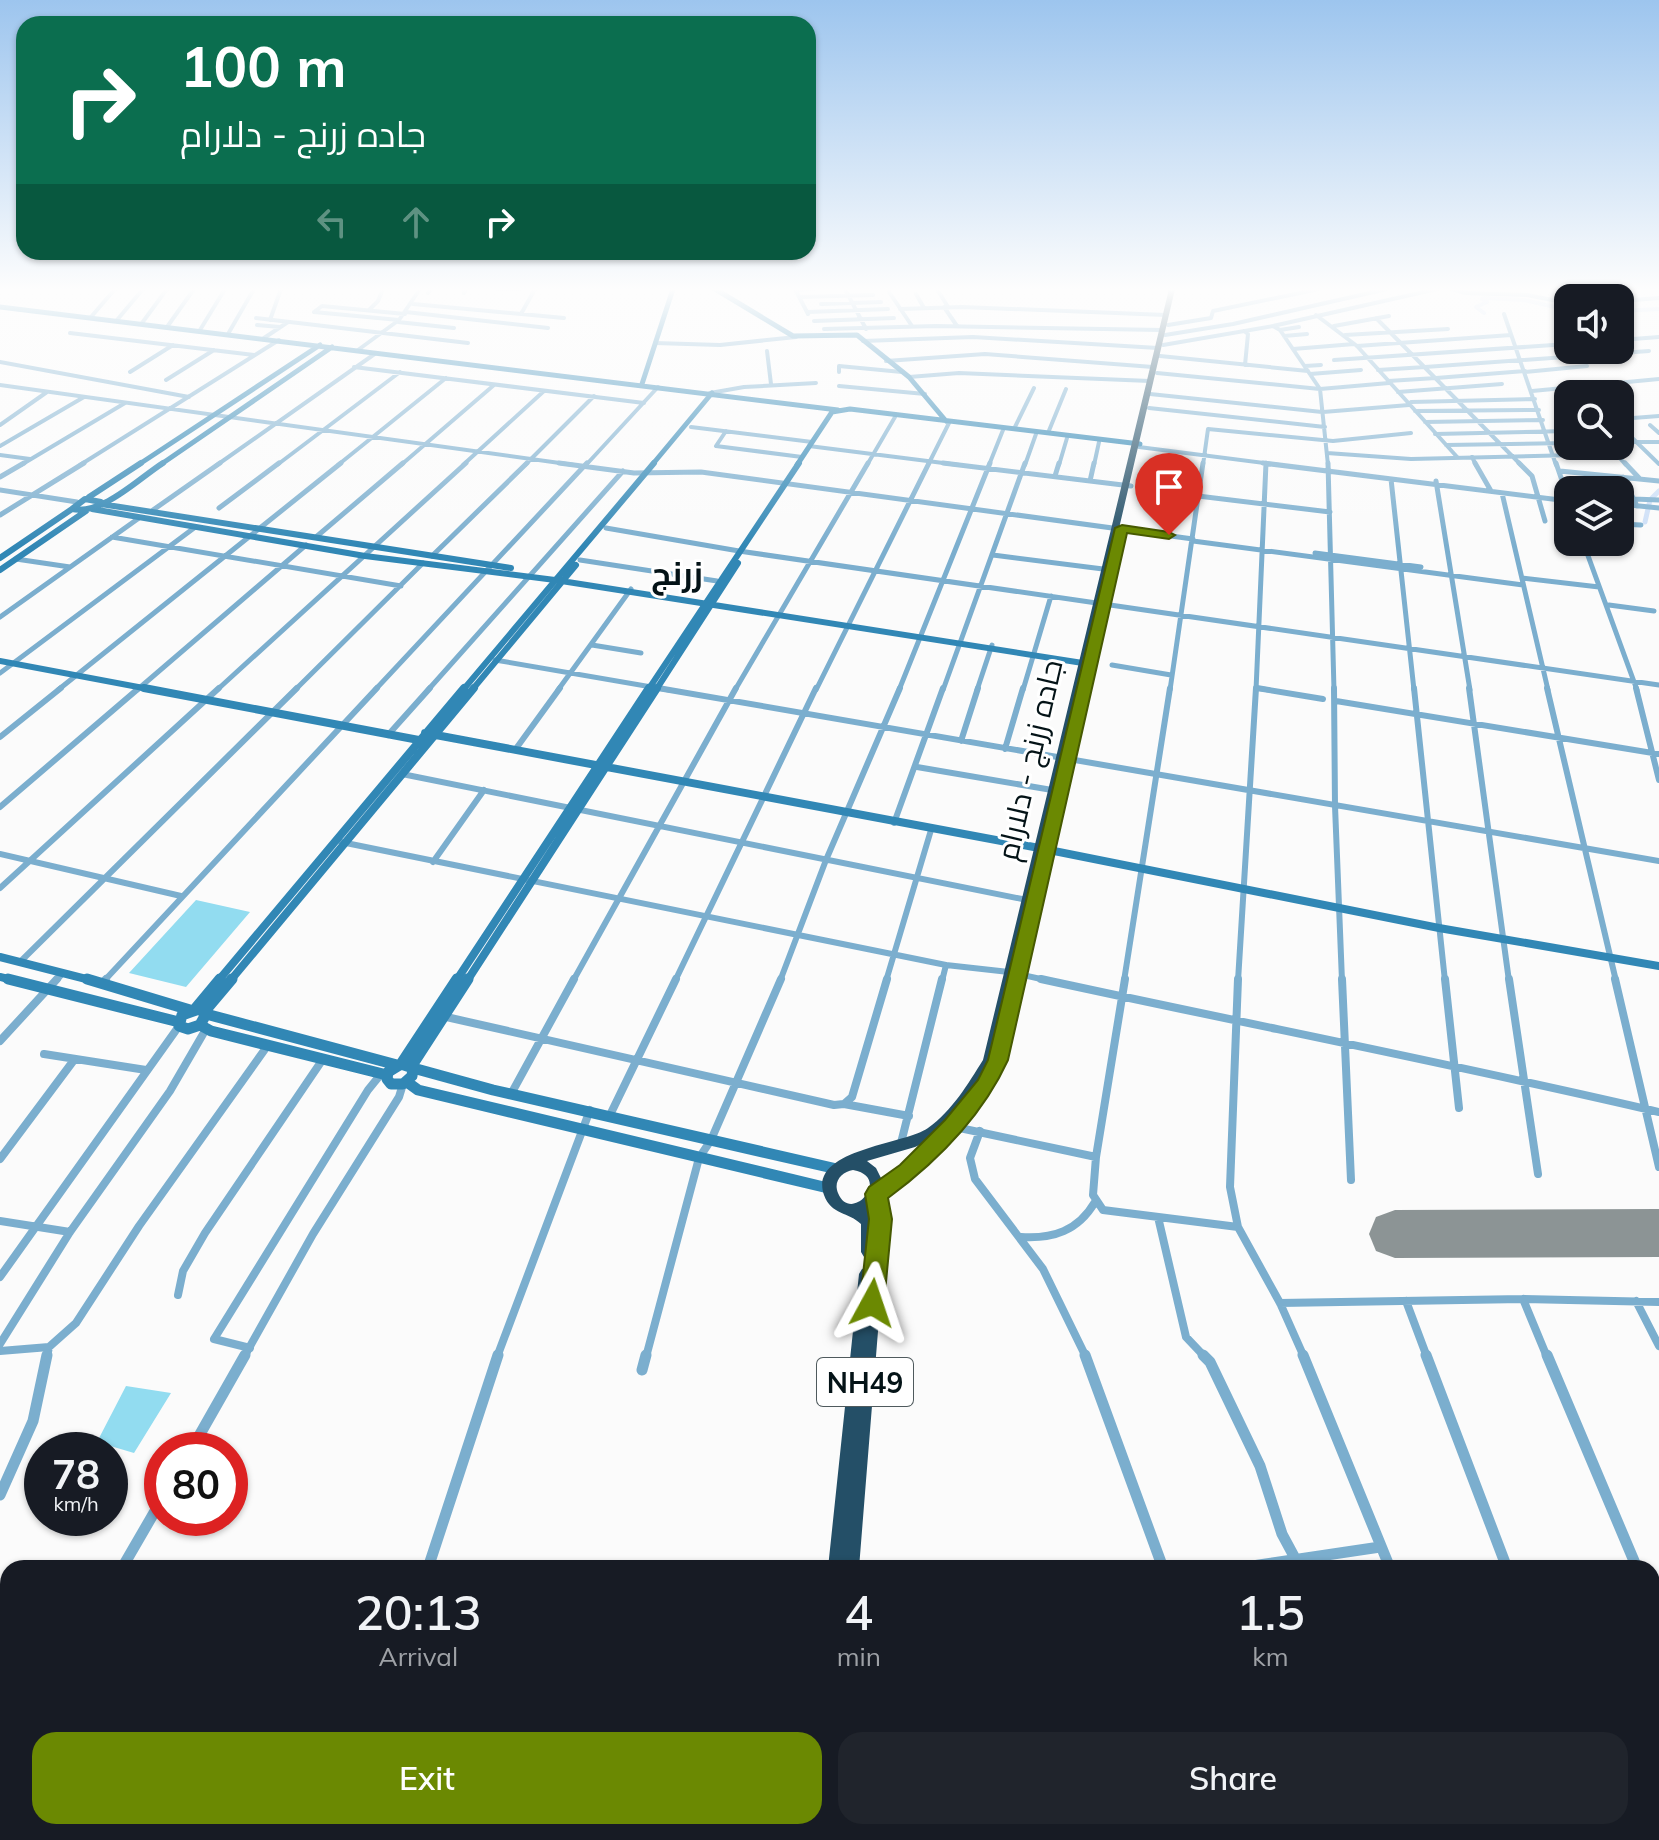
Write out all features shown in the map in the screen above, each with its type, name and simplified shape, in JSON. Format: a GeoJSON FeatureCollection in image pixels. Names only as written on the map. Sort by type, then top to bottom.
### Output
{"type":"FeatureCollection","features":[{"type":"Feature","properties":{"kind":"highway","name":"جاده زرنج - دلارام"},"geometry":{"type":"LineString","coordinates":[[1136,445],[1149,408],[1153,375]]}},
{"type":"Feature","properties":{"kind":"highway","name":"جاده زرنج - دلارام"},"geometry":{"type":"LineString","coordinates":[[840,1168],[858,1157],[925,1137],[936,1129],[975,1084],[989,1061],[1014,974],[1153,375]]}},
{"type":"Feature","properties":{"kind":"highway","name":"جاده زرنج - دلارام"},"geometry":{"type":"LineString","coordinates":[[1100,603],[1103,569],[1118,528]]}},
{"type":"Feature","properties":{"kind":"highway","name":"جاده زرنج - دلارام"},"geometry":{"type":"LineString","coordinates":[[876,1196],[953,1127],[986,1086],[998,1060],[1027,900],[1043,848],[1052,790],[1064,757]]}},
{"type":"Feature","properties":{"kind":"highway","name":"NH49"},"geometry":{"type":"LineString","coordinates":[[840,1168],[857,1165],[870,1170],[877,1181],[880,1219],[851,1560]]}},
{"type":"Feature","properties":{"kind":"highway"},"geometry":{"type":"LineString","coordinates":[[840,1168],[828,1188],[841,1206],[863,1207],[876,1196]]}},
{"type":"Feature","properties":{"kind":"highway","name":"NH49"},"geometry":{"type":"LineString","coordinates":[[838,1560],[869,1252],[868,1222],[856,1209]]}},
{"type":"Feature","properties":{"kind":"main road"},"geometry":{"type":"LineString","coordinates":[[0,558],[275,375]]}},
{"type":"Feature","properties":{"kind":"main road"},"geometry":{"type":"LineString","coordinates":[[0,570],[290,375]]}},
{"type":"Feature","properties":{"kind":"main road"},"geometry":{"type":"LineString","coordinates":[[564,375],[1136,445]]}},
{"type":"Feature","properties":{"kind":"main road"},"geometry":{"type":"LineString","coordinates":[[642,384],[645,375]]}},
{"type":"Feature","properties":{"kind":"main road"},"geometry":{"type":"LineString","coordinates":[[906,375],[947,422]]}},
{"type":"Feature","properties":{"kind":"main road"},"geometry":{"type":"LineString","coordinates":[[179,1024],[199,1011],[424,740],[691,427],[713,393]]}},
{"type":"Feature","properties":{"kind":"main road"},"geometry":{"type":"LineString","coordinates":[[340,842],[402,774],[424,740],[495,660],[560,579],[580,560],[713,393]]}},
{"type":"Feature","properties":{"kind":"main road"},"geometry":{"type":"LineString","coordinates":[[840,410],[1136,445]]}},
{"type":"Feature","properties":{"kind":"main road"},"geometry":{"type":"LineString","coordinates":[[786,483],[802,457],[840,410]]}},
{"type":"Feature","properties":{"kind":"main road"},"geometry":{"type":"LineString","coordinates":[[406,1066],[812,444]]}},
{"type":"Feature","properties":{"kind":"main road"},"geometry":{"type":"LineString","coordinates":[[86,499],[630,591],[1086,662]]}},
{"type":"Feature","properties":{"kind":"main road"},"geometry":{"type":"LineString","coordinates":[[74,506],[365,556],[490,568]]}},
{"type":"Feature","properties":{"kind":"main road"},"geometry":{"type":"LineString","coordinates":[[708,601],[717,581],[742,551]]}},
{"type":"Feature","properties":{"kind":"main road"},"geometry":{"type":"LineString","coordinates":[[5,665],[341,728],[515,750],[931,830],[1043,848],[1439,928],[1659,966]]}},
{"type":"Feature","properties":{"kind":"main road"},"geometry":{"type":"LineString","coordinates":[[341,728],[424,740]]}},
{"type":"Feature","properties":{"kind":"main road"},"geometry":{"type":"LineString","coordinates":[[0,957],[511,1094],[840,1168]]}},
{"type":"Feature","properties":{"kind":"main road"},"geometry":{"type":"LineString","coordinates":[[0,977],[179,1024],[188,1029],[203,1027],[384,1075],[406,1066],[442,1016],[457,986]]}},
{"type":"Feature","properties":{"kind":"main road"},"geometry":{"type":"LineString","coordinates":[[199,1011],[203,1027]]}},
{"type":"Feature","properties":{"kind":"main road"},"geometry":{"type":"LineString","coordinates":[[405,1083],[412,1076],[406,1066]]}},
{"type":"Feature","properties":{"kind":"main road"},"geometry":{"type":"LineString","coordinates":[[384,1075],[391,1084],[405,1083],[418,1090],[828,1188]]}},
{"type":"Feature","properties":{"kind":"street"},"geometry":{"type":"LineString","coordinates":[[69,375],[189,397]]}},
{"type":"Feature","properties":{"kind":"street"},"geometry":{"type":"LineString","coordinates":[[166,380],[174,375]]}},
{"type":"Feature","properties":{"kind":"street"},"geometry":{"type":"LineString","coordinates":[[0,515],[223,375]]}},
{"type":"Feature","properties":{"kind":"street"},"geometry":{"type":"LineString","coordinates":[[153,510],[343,375]]}},
{"type":"Feature","properties":{"kind":"street"},"geometry":{"type":"LineString","coordinates":[[219,508],[396,375]]}},
{"type":"Feature","properties":{"kind":"street"},"geometry":{"type":"LineString","coordinates":[[422,375],[644,403]]}},
{"type":"Feature","properties":{"kind":"street"},"geometry":{"type":"LineString","coordinates":[[770,375],[771,384]]}},
{"type":"Feature","properties":{"kind":"street"},"geometry":{"type":"LineString","coordinates":[[909,377],[936,375]]}},
{"type":"Feature","properties":{"kind":"street"},"geometry":{"type":"LineString","coordinates":[[1163,375],[1320,389],[1482,375]]}},
{"type":"Feature","properties":{"kind":"street"},"geometry":{"type":"LineString","coordinates":[[1310,375],[1320,389],[1329,469],[1336,701],[1335,806],[1351,1180]]}},
{"type":"Feature","properties":{"kind":"street"},"geometry":{"type":"LineString","coordinates":[[1382,375],[1458,458]]}},
{"type":"Feature","properties":{"kind":"street"},"geometry":{"type":"LineString","coordinates":[[1433,375],[1532,476],[1545,521]]}},
{"type":"Feature","properties":{"kind":"street"},"geometry":{"type":"LineString","coordinates":[[1327,453],[1411,459],[1554,455],[1526,375]]}},
{"type":"Feature","properties":{"kind":"street"},"geometry":{"type":"LineString","coordinates":[[0,737],[446,378]]}},
{"type":"Feature","properties":{"kind":"street"},"geometry":{"type":"LineString","coordinates":[[1532,391],[1659,379]]}},
{"type":"Feature","properties":{"kind":"street"},"geometry":{"type":"LineString","coordinates":[[713,393],[771,384],[816,383]]}},
{"type":"Feature","properties":{"kind":"street"},"geometry":{"type":"LineString","coordinates":[[1398,392],[1502,384]]}},
{"type":"Feature","properties":{"kind":"street"},"geometry":{"type":"LineString","coordinates":[[0,385],[583,466],[623,471],[701,472],[1401,567],[1599,587]]}},
{"type":"Feature","properties":{"kind":"street"},"geometry":{"type":"LineString","coordinates":[[316,537],[494,385]]}},
{"type":"Feature","properties":{"kind":"street"},"geometry":{"type":"LineString","coordinates":[[839,386],[925,394]]}},
{"type":"Feature","properties":{"kind":"street"},"geometry":{"type":"LineString","coordinates":[[102,983],[658,387]]}},
{"type":"Feature","properties":{"kind":"street"},"geometry":{"type":"LineString","coordinates":[[1014,429],[1034,388]]}},
{"type":"Feature","properties":{"kind":"street"},"geometry":{"type":"LineString","coordinates":[[1048,433],[1066,389]]}},
{"type":"Feature","properties":{"kind":"street"},"geometry":{"type":"LineString","coordinates":[[0,888],[544,391]]}},
{"type":"Feature","properties":{"kind":"street"},"geometry":{"type":"LineString","coordinates":[[0,425],[47,392]]}},
{"type":"Feature","properties":{"kind":"street"},"geometry":{"type":"LineString","coordinates":[[1150,394],[1322,412],[1409,405],[1411,402],[1535,399]]}},
{"type":"Feature","properties":{"kind":"street"},"geometry":{"type":"LineString","coordinates":[[432,556],[594,396]]}},
{"type":"Feature","properties":{"kind":"street"},"geometry":{"type":"LineString","coordinates":[[0,446],[84,397]]}},
{"type":"Feature","properties":{"kind":"street"},"geometry":{"type":"LineString","coordinates":[[0,477],[125,403]]}},
{"type":"Feature","properties":{"kind":"street"},"geometry":{"type":"LineString","coordinates":[[1149,408],[1325,427]]}},
{"type":"Feature","properties":{"kind":"street"},"geometry":{"type":"LineString","coordinates":[[1415,411],[1539,410]]}},
{"type":"Feature","properties":{"kind":"street"},"geometry":{"type":"LineString","coordinates":[[1634,418],[1659,416]]}},
{"type":"Feature","properties":{"kind":"street"},"geometry":{"type":"LineString","coordinates":[[511,1094],[682,781],[895,417]]}},
{"type":"Feature","properties":{"kind":"street"},"geometry":{"type":"LineString","coordinates":[[1425,422],[1543,420]]}},
{"type":"Feature","properties":{"kind":"street"},"geometry":{"type":"LineString","coordinates":[[610,1115],[947,422]]}},
{"type":"Feature","properties":{"kind":"street"},"geometry":{"type":"LineString","coordinates":[[1650,425],[1659,433]]}},
{"type":"Feature","properties":{"kind":"street"},"geometry":{"type":"LineString","coordinates":[[691,427],[1128,486]]}},
{"type":"Feature","properties":{"kind":"street"},"geometry":{"type":"LineString","coordinates":[[1021,1237],[1049,1238],[1061,1234],[1088,1215],[1095,1202],[1096,1157],[1158,774],[1208,429],[1327,440],[1411,433]]}},
{"type":"Feature","properties":{"kind":"street"},"geometry":{"type":"LineString","coordinates":[[642,1370],[699,1158],[711,1140],[800,934],[826,860],[884,726],[1003,430]]}},
{"type":"Feature","properties":{"kind":"street"},"geometry":{"type":"LineString","coordinates":[[726,431],[716,446],[802,457]]}},
{"type":"Feature","properties":{"kind":"street"},"geometry":{"type":"LineString","coordinates":[[1435,434],[1554,431]]}},
{"type":"Feature","properties":{"kind":"street"},"geometry":{"type":"LineString","coordinates":[[894,823],[917,767],[1036,434]]}},
{"type":"Feature","properties":{"kind":"street"},"geometry":{"type":"LineString","coordinates":[[1055,476],[1067,438]]}},
{"type":"Feature","properties":{"kind":"street"},"geometry":{"type":"LineString","coordinates":[[1090,481],[1099,442]]}},
{"type":"Feature","properties":{"kind":"street"},"geometry":{"type":"LineString","coordinates":[[1636,442],[1659,442]]}},
{"type":"Feature","properties":{"kind":"street"},"geometry":{"type":"LineString","coordinates":[[1636,442],[1659,464]]}},
{"type":"Feature","properties":{"kind":"street"},"geometry":{"type":"LineString","coordinates":[[1446,445],[1551,443]]}},
{"type":"Feature","properties":{"kind":"street"},"geometry":{"type":"LineString","coordinates":[[1136,445],[1554,497]]}},
{"type":"Feature","properties":{"kind":"street"},"geometry":{"type":"LineString","coordinates":[[1206,454],[1436,483]]}},
{"type":"Feature","properties":{"kind":"street"},"geometry":{"type":"LineString","coordinates":[[0,455],[30,459]]}},
{"type":"Feature","properties":{"kind":"street"},"geometry":{"type":"LineString","coordinates":[[1472,457],[1490,489],[1502,493],[1539,495]]}},
{"type":"Feature","properties":{"kind":"street"},"geometry":{"type":"LineString","coordinates":[[1556,460],[1561,476]]}},
{"type":"Feature","properties":{"kind":"street"},"geometry":{"type":"LineString","coordinates":[[1623,460],[1640,479]]}},
{"type":"Feature","properties":{"kind":"street"},"geometry":{"type":"LineString","coordinates":[[1266,463],[1256,688],[1241,889],[1230,1187],[1238,1227],[1280,1303],[1315,1381],[1386,1560]]}},
{"type":"Feature","properties":{"kind":"street"},"geometry":{"type":"LineString","coordinates":[[388,735],[623,471]]}},
{"type":"Feature","properties":{"kind":"street"},"geometry":{"type":"LineString","coordinates":[[1560,471],[1612,476]]}},
{"type":"Feature","properties":{"kind":"street"},"geometry":{"type":"LineString","coordinates":[[1634,478],[1659,481]]}},
{"type":"Feature","properties":{"kind":"street"},"geometry":{"type":"LineString","coordinates":[[1391,479],[1459,1108]]}},
{"type":"Feature","properties":{"kind":"street"},"geometry":{"type":"LineString","coordinates":[[1436,483],[1475,724],[1487,832],[1538,1174]]}},
{"type":"Feature","properties":{"kind":"street"},"geometry":{"type":"LineString","coordinates":[[0,490],[74,506]]}},
{"type":"Feature","properties":{"kind":"street"},"geometry":{"type":"LineString","coordinates":[[1502,493],[1659,1167]]}},
{"type":"Feature","properties":{"kind":"street"},"geometry":{"type":"LineString","coordinates":[[1198,496],[1330,512]]}},
{"type":"Feature","properties":{"kind":"street"},"geometry":{"type":"LineString","coordinates":[[1637,506],[1634,499],[1659,500]]}},
{"type":"Feature","properties":{"kind":"street"},"geometry":{"type":"LineString","coordinates":[[1634,506],[1659,508]]}},
{"type":"Feature","properties":{"kind":"street"},"geometry":{"type":"LineString","coordinates":[[0,617],[139,518]]}},
{"type":"Feature","properties":{"kind":"street"},"geometry":{"type":"LineString","coordinates":[[1634,525],[1641,525]]}},
{"type":"Feature","properties":{"kind":"street"},"geometry":{"type":"LineString","coordinates":[[0,673],[5,665],[194,528]]}},
{"type":"Feature","properties":{"kind":"street"},"geometry":{"type":"LineString","coordinates":[[606,528],[875,571],[1659,685]]}},
{"type":"Feature","properties":{"kind":"street"},"geometry":{"type":"LineString","coordinates":[[112,537],[401,586]]}},
{"type":"Feature","properties":{"kind":"street"},"geometry":{"type":"LineString","coordinates":[[0,807],[306,545]]}},
{"type":"Feature","properties":{"kind":"street"},"geometry":{"type":"LineString","coordinates":[[993,555],[1103,569]]}},
{"type":"Feature","properties":{"kind":"street"},"geometry":{"type":"LineString","coordinates":[[1588,556],[1609,605],[1634,681],[1655,753],[1659,780]]}},
{"type":"Feature","properties":{"kind":"street"},"geometry":{"type":"LineString","coordinates":[[16,559],[70,567]]}},
{"type":"Feature","properties":{"kind":"street"},"geometry":{"type":"LineString","coordinates":[[580,560],[717,581]]}},
{"type":"Feature","properties":{"kind":"street"},"geometry":{"type":"LineString","coordinates":[[20,962],[423,563]]}},
{"type":"Feature","properties":{"kind":"street"},"geometry":{"type":"LineString","coordinates":[[515,750],[630,591]]}},
{"type":"Feature","properties":{"kind":"street"},"geometry":{"type":"LineString","coordinates":[[1005,749],[1051,596]]}},
{"type":"Feature","properties":{"kind":"street"},"geometry":{"type":"LineString","coordinates":[[1609,605],[1654,611]]}},
{"type":"Feature","properties":{"kind":"street"},"geometry":{"type":"LineString","coordinates":[[592,645],[641,653]]}},
{"type":"Feature","properties":{"kind":"street"},"geometry":{"type":"LineString","coordinates":[[961,741],[992,646]]}},
{"type":"Feature","properties":{"kind":"street"},"geometry":{"type":"LineString","coordinates":[[495,660],[1064,757],[1428,824],[1659,861]]}},
{"type":"Feature","properties":{"kind":"street"},"geometry":{"type":"LineString","coordinates":[[1112,665],[1171,675]]}},
{"type":"Feature","properties":{"kind":"street"},"geometry":{"type":"LineString","coordinates":[[1256,688],[1323,699]]}},
{"type":"Feature","properties":{"kind":"street"},"geometry":{"type":"LineString","coordinates":[[1336,701],[1655,753]]}},
{"type":"Feature","properties":{"kind":"street"},"geometry":{"type":"LineString","coordinates":[[917,767],[1052,790]]}},
{"type":"Feature","properties":{"kind":"street"},"geometry":{"type":"LineString","coordinates":[[402,774],[1027,900]]}},
{"type":"Feature","properties":{"kind":"street"},"geometry":{"type":"LineString","coordinates":[[433,862],[484,790]]}},
{"type":"Feature","properties":{"kind":"street"},"geometry":{"type":"LineString","coordinates":[[844,1104],[852,1097],[931,830]]}},
{"type":"Feature","properties":{"kind":"street"},"geometry":{"type":"LineString","coordinates":[[340,842],[946,965],[1014,974],[1123,996],[1343,1045],[1453,1064],[1659,1112]]}},
{"type":"Feature","properties":{"kind":"street"},"geometry":{"type":"LineString","coordinates":[[0,854],[181,896]]}},
{"type":"Feature","properties":{"kind":"street"},"geometry":{"type":"LineString","coordinates":[[901,1143],[946,965]]}},
{"type":"Feature","properties":{"kind":"street"},"geometry":{"type":"LineString","coordinates":[[0,1041],[63,973]]}},
{"type":"Feature","properties":{"kind":"street"},"geometry":{"type":"LineString","coordinates":[[442,1016],[834,1105],[844,1104],[909,1116]]}},
{"type":"Feature","properties":{"kind":"street"},"geometry":{"type":"LineString","coordinates":[[0,1277],[179,1024]]}},
{"type":"Feature","properties":{"kind":"street"},"geometry":{"type":"LineString","coordinates":[[0,1344],[70,1232],[170,1091],[203,1027]]}},
{"type":"Feature","properties":{"kind":"street"},"geometry":{"type":"LineString","coordinates":[[0,1495],[33,1421],[49,1347],[76,1323],[139,1226],[268,1045]]}},
{"type":"Feature","properties":{"kind":"street"},"geometry":{"type":"LineString","coordinates":[[44,1054],[146,1070]]}},
{"type":"Feature","properties":{"kind":"street"},"geometry":{"type":"LineString","coordinates":[[178,1295],[183,1271],[205,1233],[323,1059]]}},
{"type":"Feature","properties":{"kind":"street"},"geometry":{"type":"LineString","coordinates":[[0,1159],[74,1060]]}},
{"type":"Feature","properties":{"kind":"street"},"geometry":{"type":"LineString","coordinates":[[250,1348],[214,1339],[368,1090],[384,1075]]}},
{"type":"Feature","properties":{"kind":"street"},"geometry":{"type":"LineString","coordinates":[[201,1432],[313,1234],[405,1083]]}},
{"type":"Feature","properties":{"kind":"street"},"geometry":{"type":"LineString","coordinates":[[431,1560],[486,1385],[590,1110]]}},
{"type":"Feature","properties":{"kind":"street"},"geometry":{"type":"LineString","coordinates":[[953,1127],[1096,1157]]}},
{"type":"Feature","properties":{"kind":"street"},"geometry":{"type":"LineString","coordinates":[[980,1131],[970,1158],[975,1179],[1043,1269],[1094,1373],[1160,1560]]}},
{"type":"Feature","properties":{"kind":"street"},"geometry":{"type":"LineString","coordinates":[[1095,1202],[1103,1210],[1238,1227]]}},
{"type":"Feature","properties":{"kind":"street"},"geometry":{"type":"LineString","coordinates":[[1158,1217],[1186,1337],[1210,1362],[1217,1375],[1260,1466],[1282,1534],[1296,1560],[1380,1547]]}},
{"type":"Feature","properties":{"kind":"street"},"geometry":{"type":"LineString","coordinates":[[0,1221],[36,1224],[70,1232]]}},
{"type":"Feature","properties":{"kind":"street"},"geometry":{"type":"LineString","coordinates":[[1280,1303],[1523,1299],[1659,1302]]}},
{"type":"Feature","properties":{"kind":"street"},"geometry":{"type":"LineString","coordinates":[[1523,1299],[1634,1560]]}},
{"type":"Feature","properties":{"kind":"street"},"geometry":{"type":"LineString","coordinates":[[1406,1301],[1504,1560]]}},
{"type":"Feature","properties":{"kind":"street"},"geometry":{"type":"LineString","coordinates":[[1636,1301],[1659,1346]]}},
{"type":"Feature","properties":{"kind":"street"},"geometry":{"type":"LineString","coordinates":[[0,1351],[49,1347]]}},
{"type":"Feature","properties":{"kind":"street"},"geometry":{"type":"LineString","coordinates":[[127,1560],[144,1530]]}},
{"type":"Feature","properties":{"kind":"shaded area"},"geometry":{"type":"Polygon","coordinates":[[[196,900],[250,912],[186,987],[129,973],[196,900]]]}},
{"type":"Feature","properties":{"kind":"shaded area"},"geometry":{"type":"Polygon","coordinates":[[[126,1386],[171,1393],[147,1432],[144,1432],[134,1453],[128,1451],[128,1432],[102,1432],[126,1386]]]}},
{"type":"Feature","properties":{"kind":"waterway"},"geometry":{"type":"LineString","coordinates":[[1645,522],[1650,500],[1659,491]]}},
{"type":"Feature","properties":{"kind":"runway"},"geometry":{"type":"LineString","coordinates":[[1395,1234],[1659,1233]]}},
{"type":"Feature","properties":{"kind":"district","name":"زرنج"},"geometry":{"type":"Point","coordinates":[677,573]}},
{"type":"Feature","properties":{"kind":"route"},"geometry":{"type":"LineString","coordinates":[[872,1303],[880,1219],[875,1198],[877,1194],[907,1171],[953,1127],[986,1086],[998,1060],[1122,528],[1169,535]]}}]}
